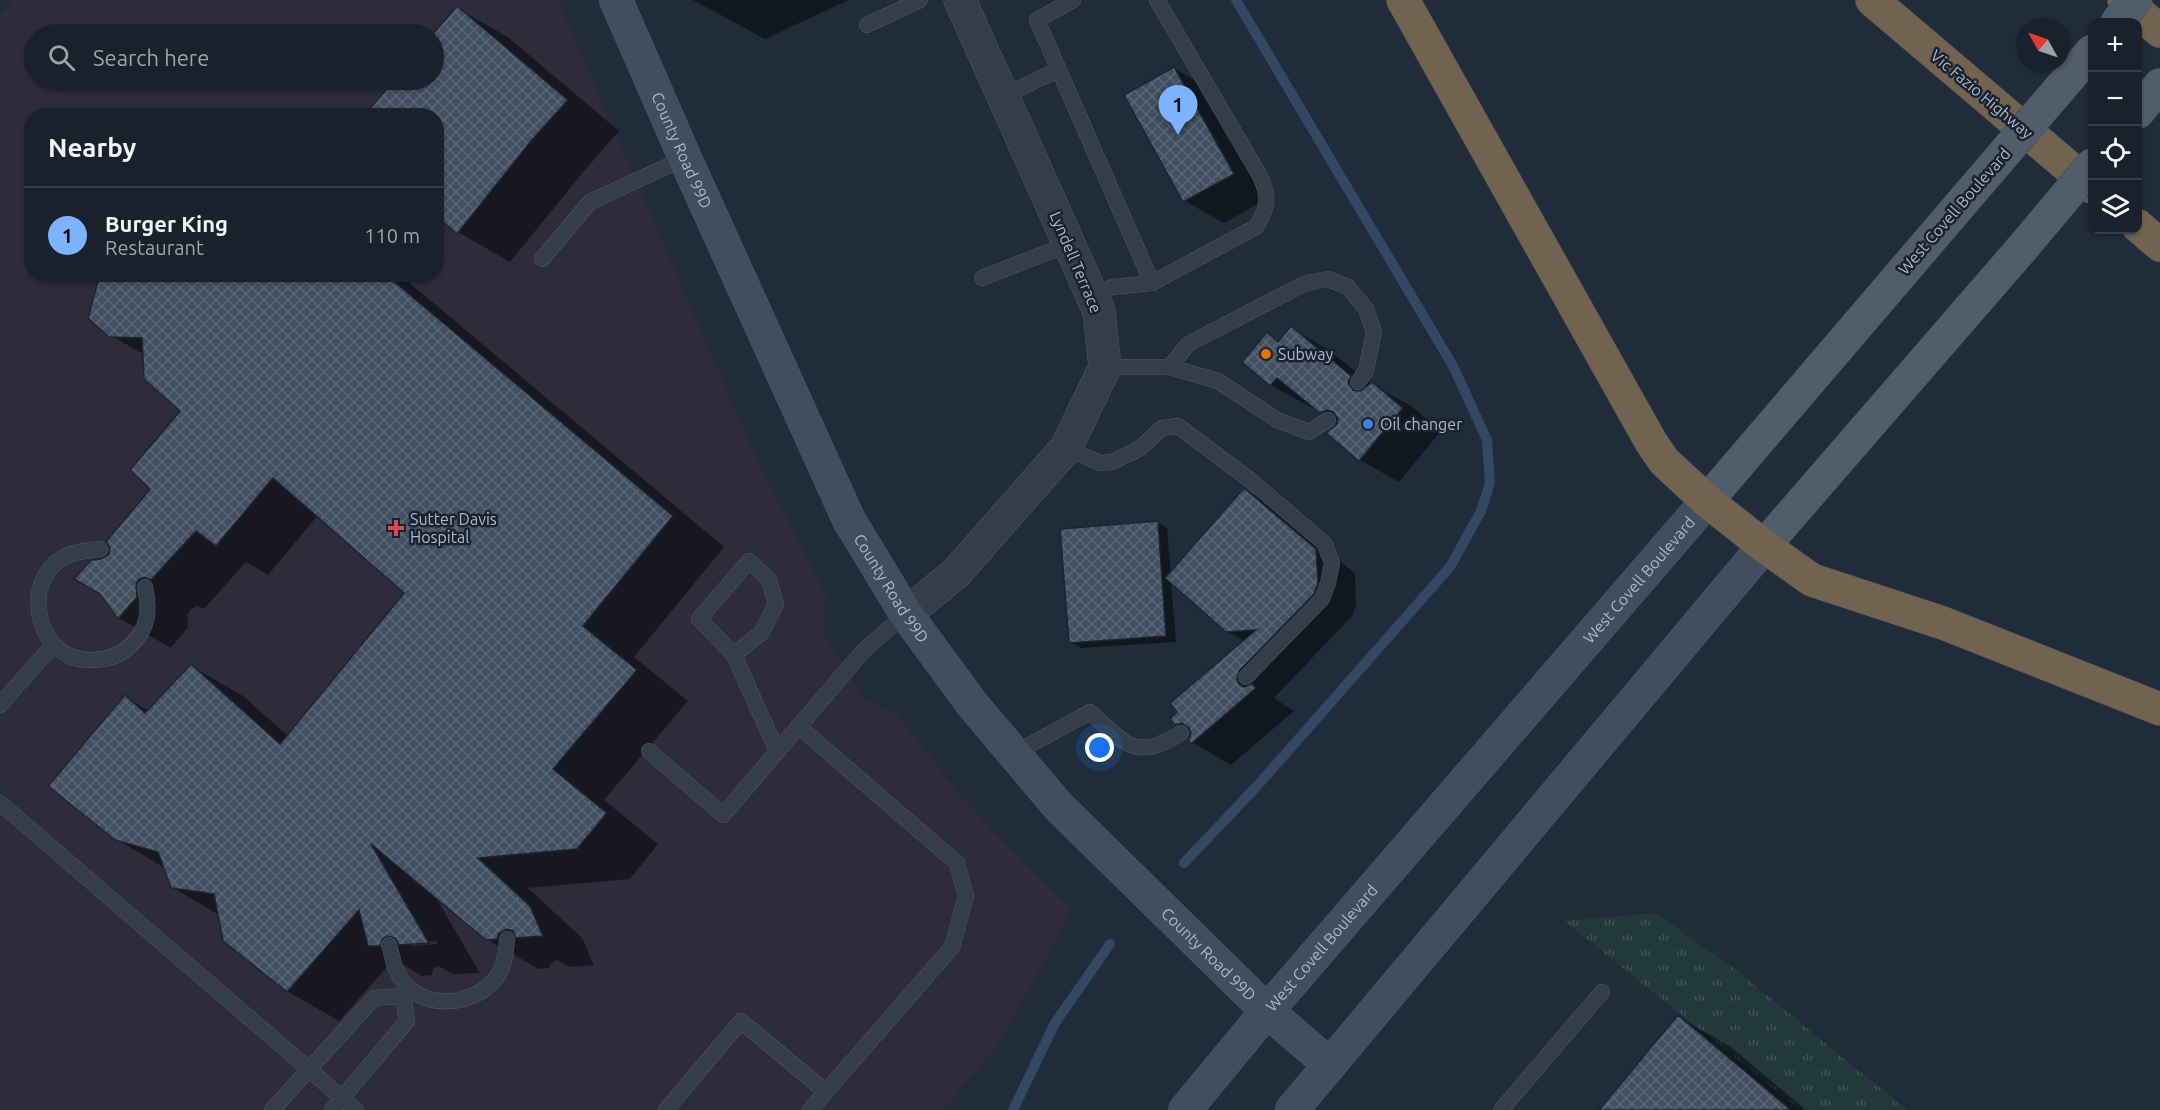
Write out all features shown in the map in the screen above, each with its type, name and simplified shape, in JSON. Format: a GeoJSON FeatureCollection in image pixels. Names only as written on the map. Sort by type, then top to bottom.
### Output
{"type":"FeatureCollection","features":[{"type":"Feature","properties":{"kind":"highway"},"geometry":{"type":"LineString","coordinates":[[1403,0],[1651,442],[1664,461],[1707,501],[1812,580],[1943,623],[2160,708]]}},
{"type":"Feature","properties":{"kind":"highway","name":"Vic Fazio Highway"},"geometry":{"type":"LineString","coordinates":[[1872,0],[2088,184]]}},
{"type":"Feature","properties":{"kind":"highway"},"geometry":{"type":"LineString","coordinates":[[2124,0],[2160,31]]}},
{"type":"Feature","properties":{"kind":"highway"},"geometry":{"type":"LineString","coordinates":[[2142,229],[2160,245]]}},
{"type":"Feature","properties":{"kind":"main road","name":"County Road 99D"},"geometry":{"type":"LineString","coordinates":[[616,0],[849,520],[906,614],[972,704],[1059,807],[1267,1011],[1330,1065]]}},
{"type":"Feature","properties":{"kind":"main road"},"geometry":{"type":"LineString","coordinates":[[2120,18],[2136,0]]}},
{"type":"Feature","properties":{"kind":"main road","name":"West Covell Boulevard"},"geometry":{"type":"LineString","coordinates":[[1185,1110],[1267,1011],[2088,56]]}},
{"type":"Feature","properties":{"kind":"main road"},"geometry":{"type":"LineString","coordinates":[[2142,107],[2160,85]]}},
{"type":"Feature","properties":{"kind":"main road"},"geometry":{"type":"LineString","coordinates":[[1292,1110],[1764,546],[2088,170]]}},
{"type":"Feature","properties":{"kind":"street","name":"Lyndell Terrace"},"geometry":{"type":"LineString","coordinates":[[960,0],[1099,311],[1105,368]]}},
{"type":"Feature","properties":{"kind":"street"},"geometry":{"type":"LineString","coordinates":[[906,614],[956,573],[1066,448],[1105,368]]}},
{"type":"Feature","properties":{"kind":"lane"},"geometry":{"type":"LineString","coordinates":[[867,25],[920,0]]}},
{"type":"Feature","properties":{"kind":"lane"},"geometry":{"type":"LineString","coordinates":[[1073,0],[1037,20],[1152,283]]}},
{"type":"Feature","properties":{"kind":"lane"},"geometry":{"type":"LineString","coordinates":[[1092,295],[1113,287],[1152,283],[1256,227],[1266,210],[1267,191],[1157,0]]}},
{"type":"Feature","properties":{"kind":"lane"},"geometry":{"type":"LineString","coordinates":[[1003,96],[1058,70]]}},
{"type":"Feature","properties":{"kind":"lane"},"geometry":{"type":"LineString","coordinates":[[542,259],[590,202],[685,158]]}},
{"type":"Feature","properties":{"kind":"lane"},"geometry":{"type":"LineString","coordinates":[[982,278],[1069,244]]}},
{"type":"Feature","properties":{"kind":"lane"},"geometry":{"type":"LineString","coordinates":[[1170,367],[1188,344],[1306,283],[1328,279],[1348,287],[1366,309],[1374,332],[1366,371],[1358,382]]}},
{"type":"Feature","properties":{"kind":"lane"},"geometry":{"type":"LineString","coordinates":[[1105,368],[1170,367],[1218,381],[1277,420],[1309,432],[1328,420]]}},
{"type":"Feature","properties":{"kind":"lane"},"geometry":{"type":"LineString","coordinates":[[1066,448],[1100,463],[1112,462],[1139,448],[1162,428],[1178,426],[1251,480],[1324,543],[1332,563],[1329,583],[1322,599],[1246,677]]}},
{"type":"Feature","properties":{"kind":"lane"},"geometry":{"type":"LineString","coordinates":[[100,549],[82,550],[66,556],[52,566],[43,581],[38,597],[38,615],[43,631],[53,645],[69,656],[87,661],[105,660],[122,652],[136,640],[146,624],[149,605],[145,587]]}},
{"type":"Feature","properties":{"kind":"lane"},"geometry":{"type":"LineString","coordinates":[[734,655],[762,632],[776,604],[769,580],[749,561],[699,619],[734,655],[777,751]]}},
{"type":"Feature","properties":{"kind":"lane"},"geometry":{"type":"LineString","coordinates":[[649,751],[723,815],[865,649],[906,614]]}},
{"type":"Feature","properties":{"kind":"lane"},"geometry":{"type":"LineString","coordinates":[[0,705],[53,645]]}},
{"type":"Feature","properties":{"kind":"lane"},"geometry":{"type":"LineString","coordinates":[[1013,754],[1090,712],[1128,744],[1143,749],[1161,745],[1181,733]]}},
{"type":"Feature","properties":{"kind":"lane"},"geometry":{"type":"LineString","coordinates":[[798,726],[957,863],[966,896],[952,947],[810,1110]]}},
{"type":"Feature","properties":{"kind":"lane"},"geometry":{"type":"LineString","coordinates":[[0,803],[309,1068],[337,1104],[356,1110]]}},
{"type":"Feature","properties":{"kind":"lane"},"geometry":{"type":"LineString","coordinates":[[272,1110],[374,998],[407,992],[427,999],[446,1002],[465,999],[483,991],[497,977],[506,959],[507,939]]}},
{"type":"Feature","properties":{"kind":"lane"},"geometry":{"type":"LineString","coordinates":[[337,1104],[407,1021],[407,992],[397,973],[389,945]]}},
{"type":"Feature","properties":{"kind":"lane"},"geometry":{"type":"LineString","coordinates":[[1501,1110],[1602,992]]}},
{"type":"Feature","properties":{"kind":"lane"},"geometry":{"type":"LineString","coordinates":[[666,1110],[741,1021],[826,1092]]}},
{"type":"Feature","properties":{"kind":"shaded area","name":"Sutter Davis Hospital"},"geometry":{"type":"Polygon","coordinates":[[[13,0],[558,0],[758,462],[826,595],[823,635],[864,697],[898,716],[970,807],[1072,910],[1000,1042],[943,1110],[0,1110],[0,15],[13,0]]]}},
{"type":"Feature","properties":{"kind":"green space"},"geometry":{"type":"Polygon","coordinates":[[[1655,913],[1739,972],[1907,1110],[1800,1110],[1564,921],[1655,913]]]}},
{"type":"Feature","properties":{"kind":"building"},"geometry":{"type":"Polygon","coordinates":[[[457,6],[568,100],[531,141],[457,234],[444,223],[444,108],[371,108],[386,90],[444,90],[444,24],[442,24],[457,6]]]}},
{"type":"Feature","properties":{"kind":"building"},"geometry":{"type":"Polygon","coordinates":[[[1174,67],[1234,174],[1183,202],[1124,95],[1174,67]]]}},
{"type":"Feature","properties":{"kind":"building"},"geometry":{"type":"Polygon","coordinates":[[[98,282],[395,282],[673,516],[583,626],[637,670],[553,769],[607,813],[577,849],[478,858],[530,906],[543,936],[516,938],[513,931],[507,929],[499,933],[497,939],[486,940],[371,844],[429,943],[399,945],[395,938],[387,936],[382,939],[380,946],[368,946],[359,910],[287,992],[223,941],[214,894],[171,888],[158,852],[115,840],[48,786],[125,695],[145,713],[191,664],[280,744],[404,593],[273,478],[216,546],[196,531],[151,580],[144,577],[138,580],[137,597],[118,619],[100,594],[74,579],[91,560],[101,559],[109,554],[110,548],[106,542],[150,489],[130,470],[180,411],[144,379],[142,338],[109,337],[88,318],[98,282]]]}},
{"type":"Feature","properties":{"kind":"building"},"geometry":{"type":"Polygon","coordinates":[[[1291,326],[1351,376],[1348,382],[1353,390],[1361,391],[1372,382],[1403,408],[1359,461],[1326,433],[1337,424],[1338,419],[1333,412],[1327,410],[1320,413],[1277,378],[1270,386],[1242,362],[1267,332],[1278,342],[1291,326]]]}},
{"type":"Feature","properties":{"kind":"building"},"geometry":{"type":"Polygon","coordinates":[[[1244,488],[1316,549],[1318,583],[1314,594],[1239,671],[1237,679],[1239,684],[1244,687],[1252,684],[1256,688],[1191,744],[1188,740],[1191,734],[1189,728],[1182,723],[1175,725],[1170,719],[1177,712],[1170,703],[1256,630],[1226,632],[1165,578],[1244,488]]]}},
{"type":"Feature","properties":{"kind":"building"},"geometry":{"type":"Polygon","coordinates":[[[1158,521],[1166,636],[1069,643],[1060,529],[1158,521]]]}},
{"type":"Feature","properties":{"kind":"building"},"geometry":{"type":"Polygon","coordinates":[[[1678,1015],[1791,1110],[1599,1110],[1678,1015]]]}},
{"type":"Feature","properties":{"kind":"waterway"},"geometry":{"type":"LineString","coordinates":[[1184,863],[1258,785],[1450,567],[1481,511],[1490,483],[1487,440],[1453,366],[1236,0]]}},
{"type":"Feature","properties":{"kind":"waterway"},"geometry":{"type":"LineString","coordinates":[[1013,1110],[1055,1023],[1110,944]]}},
{"type":"Feature","properties":{"kind":"place","name":"Burger King"},"geometry":{"type":"Point","coordinates":[1178,135]}},
{"type":"Feature","properties":{"kind":"place","name":"Subway"},"geometry":{"type":"Point","coordinates":[1266,354]}},
{"type":"Feature","properties":{"kind":"place","name":"Oil changer"},"geometry":{"type":"Point","coordinates":[1368,424]}},
{"type":"Feature","properties":{"kind":"place","name":"Sutter Davis Hospital"},"geometry":{"type":"Point","coordinates":[396,528]}}]}
